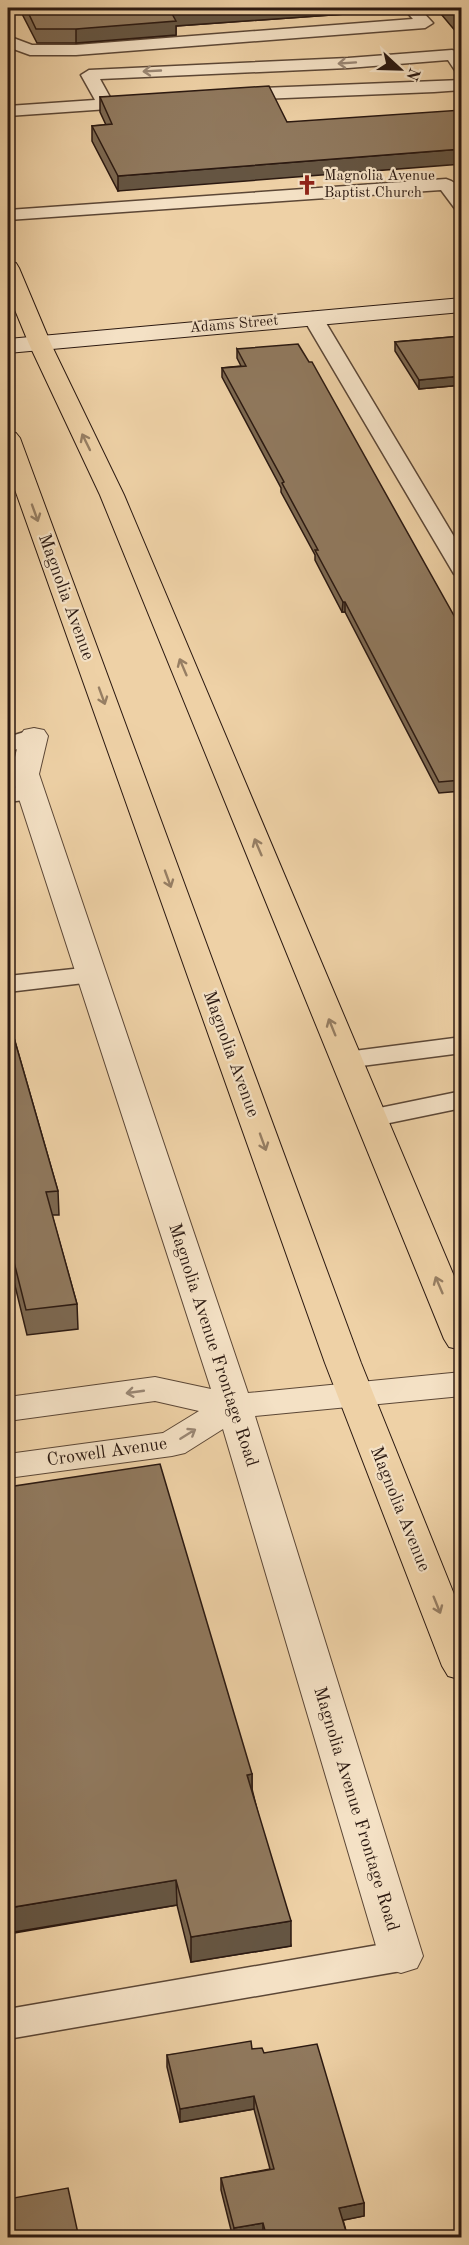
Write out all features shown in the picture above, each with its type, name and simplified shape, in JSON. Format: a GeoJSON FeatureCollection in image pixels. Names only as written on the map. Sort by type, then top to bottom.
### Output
{"type":"FeatureCollection","features":[{"type":"Feature","properties":{"kind":"main road"},"geometry":{"type":"LineString","coordinates":[[8,268],[39,344],[112,495],[462,1339]]}},
{"type":"Feature","properties":{"kind":"main road","name":"Magnolia Avenue"},"geometry":{"type":"LineString","coordinates":[[8,438],[356,1394],[462,1666]]}},
{"type":"Feature","properties":{"kind":"street","name":"Adams Street"},"geometry":{"type":"LineString","coordinates":[[8,346],[462,305]]}},
{"type":"Feature","properties":{"kind":"street","name":"Magnolia Avenue Frontage Road"},"geometry":{"type":"LineString","coordinates":[[21,741],[25,774],[20,794],[92,975],[233,1406],[401,1956]]}},
{"type":"Feature","properties":{"kind":"street","name":"Crowell Avenue"},"geometry":{"type":"LineString","coordinates":[[8,1409],[155,1389],[233,1406],[462,1384]]}},
{"type":"Feature","properties":{"kind":"street","name":"Crowell Avenue"},"geometry":{"type":"LineString","coordinates":[[8,1466],[172,1444],[233,1406]]}},
{"type":"Feature","properties":{"kind":"lane"},"geometry":{"type":"LineString","coordinates":[[8,41],[30,50],[76,50],[425,23],[411,8]]}},
{"type":"Feature","properties":{"kind":"lane"},"geometry":{"type":"LineString","coordinates":[[106,104],[89,75],[341,63],[452,55],[462,68]]}},
{"type":"Feature","properties":{"kind":"lane"},"geometry":{"type":"LineString","coordinates":[[213,96],[300,91],[400,90],[462,85]]}},
{"type":"Feature","properties":{"kind":"lane"},"geometry":{"type":"LineString","coordinates":[[8,111],[153,101]]}},
{"type":"Feature","properties":{"kind":"lane"},"geometry":{"type":"LineString","coordinates":[[8,215],[446,184],[462,207]]}},
{"type":"Feature","properties":{"kind":"lane"},"geometry":{"type":"LineString","coordinates":[[313,318],[462,569]]}},
{"type":"Feature","properties":{"kind":"lane"},"geometry":{"type":"LineString","coordinates":[[8,984],[92,975]]}},
{"type":"Feature","properties":{"kind":"lane"},"geometry":{"type":"LineString","coordinates":[[346,1060],[462,1045]]}},
{"type":"Feature","properties":{"kind":"lane"},"geometry":{"type":"LineString","coordinates":[[370,1118],[462,1099]]}},
{"type":"Feature","properties":{"kind":"lane"},"geometry":{"type":"LineString","coordinates":[[8,2024],[401,1956]]}},
{"type":"Feature","properties":{"kind":"building"},"geometry":{"type":"Polygon","coordinates":[[[26,8],[242,8],[171,12],[176,21],[76,29],[36,29],[26,8]]]}},
{"type":"Feature","properties":{"kind":"building"},"geometry":{"type":"Polygon","coordinates":[[[448,8],[462,8],[462,24],[448,8]]]}},
{"type":"Feature","properties":{"kind":"building"},"geometry":{"type":"Polygon","coordinates":[[[269,86],[287,122],[462,110],[462,149],[118,176],[92,126],[112,124],[100,97],[269,86]]]}},
{"type":"Feature","properties":{"kind":"building"},"geometry":{"type":"Polygon","coordinates":[[[462,336],[462,376],[419,380],[395,342],[462,336]]]}},
{"type":"Feature","properties":{"kind":"building"},"geometry":{"type":"Polygon","coordinates":[[[298,344],[309,362],[312,362],[462,630],[462,780],[439,782],[345,602],[315,550],[318,550],[282,483],[284,482],[222,368],[246,366],[237,349],[298,344]]]}},
{"type":"Feature","properties":{"kind":"building"},"geometry":{"type":"Polygon","coordinates":[[[8,1017],[58,1191],[46,1192],[77,1304],[26,1310],[8,1238],[8,1017]]]}},
{"type":"Feature","properties":{"kind":"building"},"geometry":{"type":"Polygon","coordinates":[[[160,1464],[252,1774],[247,1775],[291,1921],[191,1937],[176,1880],[8,1908],[8,1487],[160,1464]]]}},
{"type":"Feature","properties":{"kind":"building"},"geometry":{"type":"Polygon","coordinates":[[[251,2041],[252,2049],[262,2048],[264,2053],[317,2044],[364,2203],[339,2208],[348,2238],[267,2238],[263,2223],[234,2228],[221,2178],[274,2169],[254,2096],[180,2109],[167,2055],[251,2041]]]}},
{"type":"Feature","properties":{"kind":"building"},"geometry":{"type":"Polygon","coordinates":[[[68,2188],[79,2238],[8,2238],[8,2199],[68,2188]]]}},
{"type":"Feature","properties":{"kind":"place","name":"Magnolia Avenue Baptist Church"},"geometry":{"type":"Point","coordinates":[307,185]}}]}
